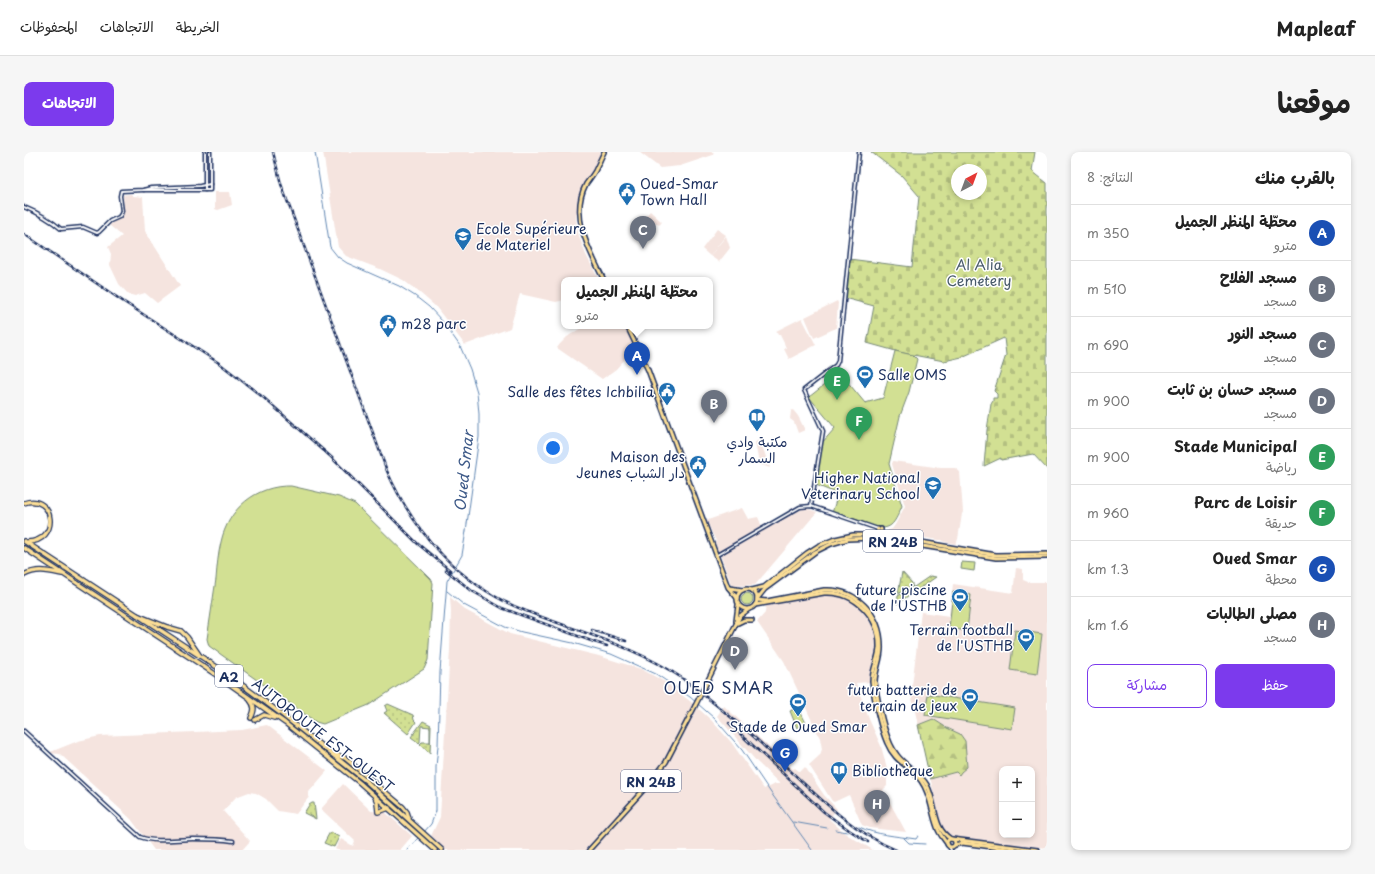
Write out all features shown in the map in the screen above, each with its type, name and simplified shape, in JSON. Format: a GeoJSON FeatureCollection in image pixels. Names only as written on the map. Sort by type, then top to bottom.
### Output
{"type":"FeatureCollection","features":[{"type":"Feature","properties":{"kind":"highway"},"geometry":{"type":"LineString","coordinates":[[24,503],[33,502],[43,506],[50,515],[50,527],[44,536],[32,542],[25,542]]}},
{"type":"Feature","properties":{"kind":"highway","name":"AUTOROUTE EST-OUEST"},"geometry":{"type":"LineString","coordinates":[[25,542],[232,678],[331,752],[409,819],[442,850]]}},
{"type":"Feature","properties":{"kind":"highway","name":"AUTOROUTE EST-OUEST"},"geometry":{"type":"LineString","coordinates":[[24,548],[238,690],[285,723],[329,757],[389,808],[435,850]]}},
{"type":"Feature","properties":{"kind":"highway"},"geometry":{"type":"LineString","coordinates":[[24,575],[36,570],[65,575]]}},
{"type":"Feature","properties":{"kind":"highway"},"geometry":{"type":"LineString","coordinates":[[135,614],[144,616],[168,628],[181,631],[202,658]]}},
{"type":"Feature","properties":{"kind":"highway"},"geometry":{"type":"LineString","coordinates":[[238,690],[253,704],[254,710],[251,718]]}},
{"type":"Feature","properties":{"kind":"highway"},"geometry":{"type":"LineString","coordinates":[[255,720],[261,716],[269,715],[285,723]]}},
{"type":"Feature","properties":{"kind":"highway"},"geometry":{"type":"LineString","coordinates":[[375,796],[378,812],[389,808]]}},
{"type":"Feature","properties":{"kind":"main road"},"geometry":{"type":"LineString","coordinates":[[602,277],[589,250],[581,223],[582,196],[586,185],[604,152]]}},
{"type":"Feature","properties":{"kind":"main road"},"geometry":{"type":"LineString","coordinates":[[628,329],[648,370],[729,588],[740,606],[749,609]]}},
{"type":"Feature","properties":{"kind":"main road"},"geometry":{"type":"LineString","coordinates":[[878,537],[879,529]]}},
{"type":"Feature","properties":{"kind":"main road","name":"RN 24B"},"geometry":{"type":"LineString","coordinates":[[757,599],[762,592],[807,555],[842,540],[878,537],[991,557],[1007,558],[1047,555]]}},
{"type":"Feature","properties":{"kind":"main road"},"geometry":{"type":"LineString","coordinates":[[729,588],[752,590],[764,587],[803,558]]}},
{"type":"Feature","properties":{"kind":"main road"},"geometry":{"type":"LineString","coordinates":[[736,626],[738,614],[737,600],[739,593],[743,590]]}},
{"type":"Feature","properties":{"kind":"main road"},"geometry":{"type":"LineString","coordinates":[[752,590],[756,594],[757,599],[755,605]]}},
{"type":"Feature","properties":{"kind":"main road"},"geometry":{"type":"LineString","coordinates":[[757,599],[765,601],[824,590],[844,592],[855,596],[869,610],[878,629],[882,645],[876,670],[875,682],[889,743],[900,759],[919,774],[927,784],[933,798],[941,830],[946,836],[952,839],[1038,850]]}},
{"type":"Feature","properties":{"kind":"main road"},"geometry":{"type":"LineString","coordinates":[[762,592],[762,596],[765,601]]}},
{"type":"Feature","properties":{"kind":"main road"},"geometry":{"type":"LineString","coordinates":[[736,626],[742,614],[755,605],[824,593],[843,595],[853,599],[867,612],[874,624],[878,640],[878,650],[872,673],[872,682],[889,749],[895,757],[919,778],[928,791],[937,828],[948,845],[951,847],[962,842],[1015,850]]}},
{"type":"Feature","properties":{"kind":"main road"},"geometry":{"type":"LineString","coordinates":[[736,626],[744,620],[752,620]]}},
{"type":"Feature","properties":{"kind":"main road","name":"RN 24B"},"geometry":{"type":"LineString","coordinates":[[588,850],[648,785],[666,762],[736,626]]}},
{"type":"Feature","properties":{"kind":"main road"},"geometry":{"type":"LineString","coordinates":[[948,845],[948,840],[952,839]]}},
{"type":"Feature","properties":{"kind":"main road"},"geometry":{"type":"LineString","coordinates":[[952,839],[955,841],[954,846]]}},
{"type":"Feature","properties":{"kind":"street"},"geometry":{"type":"LineString","coordinates":[[205,152],[205,190]]}},
{"type":"Feature","properties":{"kind":"street"},"geometry":{"type":"LineString","coordinates":[[24,208],[31,210],[61,229],[83,228],[99,232],[110,221],[119,217],[121,214],[121,191],[210,190],[210,152]]}},
{"type":"Feature","properties":{"kind":"street"},"geometry":{"type":"LineString","coordinates":[[811,506],[823,430],[804,390],[836,365],[838,361],[859,152]]}},
{"type":"Feature","properties":{"kind":"street"},"geometry":{"type":"LineString","coordinates":[[143,190],[149,188],[210,184]]}},
{"type":"Feature","properties":{"kind":"street"},"geometry":{"type":"LineString","coordinates":[[717,555],[800,507],[811,506],[879,529]]}},
{"type":"Feature","properties":{"kind":"street"},"geometry":{"type":"LineString","coordinates":[[24,731],[140,837],[163,840],[193,839],[233,841]]}},
{"type":"Feature","properties":{"kind":"street"},"geometry":{"type":"LineString","coordinates":[[948,845],[952,850],[954,846]]}},
{"type":"Feature","properties":{"kind":"shaded area","name":"Ecole Supérieure de Materiel"},"geometry":{"type":"Polygon","coordinates":[[[323,152],[602,152],[583,187],[578,202],[576,220],[578,233],[586,255],[597,277],[561,277],[561,301],[556,302],[520,294],[510,328],[465,345],[436,307],[420,293],[403,280],[380,269],[346,256],[338,247],[323,152]]]}},
{"type":"Feature","properties":{"kind":"shaded area"},"geometry":{"type":"Polygon","coordinates":[[[639,152],[714,152],[713,155],[680,166],[660,168],[639,152]]]}},
{"type":"Feature","properties":{"kind":"shaded area"},"geometry":{"type":"Polygon","coordinates":[[[215,192],[230,192],[232,205],[218,210],[215,209],[215,192]]]}},
{"type":"Feature","properties":{"kind":"shaded area"},"geometry":{"type":"Polygon","coordinates":[[[131,194],[133,196],[143,197],[145,231],[180,286],[157,303],[145,293],[135,296],[128,294],[119,284],[110,265],[111,254],[108,247],[122,236],[109,225],[122,216],[124,210],[123,195],[131,194]]]}},
{"type":"Feature","properties":{"kind":"shaded area"},"geometry":{"type":"Polygon","coordinates":[[[650,211],[662,222],[659,225],[653,221],[651,224],[644,218],[650,211]]]}},
{"type":"Feature","properties":{"kind":"shaded area"},"geometry":{"type":"Polygon","coordinates":[[[717,229],[726,235],[710,256],[702,249],[717,229]]]}},
{"type":"Feature","properties":{"kind":"shaded area"},"geometry":{"type":"Polygon","coordinates":[[[726,236],[730,248],[719,262],[710,256],[726,236]]]}},
{"type":"Feature","properties":{"kind":"shaded area"},"geometry":{"type":"Polygon","coordinates":[[[837,301],[836,328],[814,338],[805,317],[837,301]]]}},
{"type":"Feature","properties":{"kind":"shaded area"},"geometry":{"type":"Polygon","coordinates":[[[802,318],[816,345],[789,359],[784,349],[786,348],[784,343],[776,331],[802,318]]]}},
{"type":"Feature","properties":{"kind":"shaded area"},"geometry":{"type":"Polygon","coordinates":[[[579,329],[626,329],[637,352],[626,358],[616,369],[602,379],[557,348],[567,337],[579,329]]]}},
{"type":"Feature","properties":{"kind":"shaded area"},"geometry":{"type":"Polygon","coordinates":[[[793,410],[798,416],[805,430],[798,433],[794,422],[790,419],[791,411],[793,410]]]}},
{"type":"Feature","properties":{"kind":"shaded area"},"geometry":{"type":"Polygon","coordinates":[[[760,440],[770,468],[759,464],[755,442],[760,440]]]}},
{"type":"Feature","properties":{"kind":"shaded area","name":"Higher National Veterinary School"},"geometry":{"type":"Polygon","coordinates":[[[893,461],[941,468],[955,468],[960,472],[963,512],[956,544],[944,542],[942,540],[887,532],[895,525],[905,506],[892,464],[893,461]]]}},
{"type":"Feature","properties":{"kind":"shaded area"},"geometry":{"type":"Polygon","coordinates":[[[742,508],[748,519],[758,517],[762,527],[742,538],[744,541],[802,509],[817,512],[755,585],[732,586],[721,555],[733,547],[731,545],[718,551],[715,543],[716,541],[707,522],[708,520],[742,508]]]}},
{"type":"Feature","properties":{"kind":"shaded area"},"geometry":{"type":"Polygon","coordinates":[[[1016,568],[1023,569],[1023,580],[1028,582],[1047,582],[1047,848],[955,837],[945,831],[941,825],[911,694],[921,612],[949,616],[953,584],[1013,593],[1016,568]]]}},
{"type":"Feature","properties":{"kind":"shaded area"},"geometry":{"type":"Polygon","coordinates":[[[825,595],[842,597],[861,608],[871,623],[877,638],[877,653],[871,673],[871,682],[856,683],[881,746],[887,768],[887,786],[883,790],[906,832],[870,828],[862,825],[849,795],[834,802],[832,801],[809,765],[820,755],[822,749],[820,738],[784,661],[757,622],[765,613],[766,604],[825,595]]]}},
{"type":"Feature","properties":{"kind":"shaded area"},"geometry":{"type":"Polygon","coordinates":[[[450,597],[465,610],[510,634],[599,656],[641,669],[665,682],[711,720],[731,742],[764,789],[775,784],[780,784],[757,762],[717,716],[724,706],[793,769],[795,768],[800,772],[805,767],[824,795],[837,809],[829,819],[846,834],[873,850],[445,850],[431,836],[440,817],[450,649],[450,597]]]}},
{"type":"Feature","properties":{"kind":"shaded area"},"geometry":{"type":"Polygon","coordinates":[[[267,725],[327,771],[309,792],[309,797],[296,814],[278,811],[266,799],[256,793],[249,792],[236,797],[223,811],[250,841],[242,850],[154,850],[131,819],[60,754],[48,753],[78,741],[100,736],[242,730],[267,725]]]}},
{"type":"Feature","properties":{"kind":"shaded area"},"geometry":{"type":"Polygon","coordinates":[[[343,784],[371,811],[385,812],[412,836],[400,850],[335,849],[341,839],[353,846],[355,841],[321,809],[343,784]]]}},
{"type":"Feature","properties":{"kind":"green space","name":"Al Alia Cemetery"},"geometry":{"type":"Polygon","coordinates":[[[871,152],[1035,152],[1032,171],[1047,183],[1047,469],[1033,454],[1001,460],[1001,458],[984,466],[991,404],[993,398],[997,398],[997,394],[994,391],[1006,355],[1004,338],[962,357],[944,361],[903,353],[867,343],[874,306],[844,298],[849,259],[912,267],[919,196],[902,176],[871,152]]]}},
{"type":"Feature","properties":{"kind":"green space"},"geometry":{"type":"Polygon","coordinates":[[[895,351],[913,355],[917,359],[909,392],[900,416],[889,464],[902,506],[893,523],[882,528],[854,519],[851,520],[832,513],[838,494],[816,485],[821,444],[835,428],[809,397],[828,382],[832,382],[841,374],[865,403],[883,398],[895,351]]]}},
{"type":"Feature","properties":{"kind":"green space"},"geometry":{"type":"Polygon","coordinates":[[[291,486],[339,497],[355,504],[431,579],[433,583],[428,660],[424,669],[369,705],[323,724],[316,722],[209,646],[207,639],[220,547],[230,519],[246,501],[255,495],[278,487],[291,486]]]}},
{"type":"Feature","properties":{"kind":"green space"},"geometry":{"type":"Polygon","coordinates":[[[962,562],[975,563],[974,571],[961,569],[962,562]]]}},
{"type":"Feature","properties":{"kind":"green space"},"geometry":{"type":"Polygon","coordinates":[[[902,572],[912,583],[912,586],[898,594],[902,572]]]}},
{"type":"Feature","properties":{"kind":"green space"},"geometry":{"type":"Polygon","coordinates":[[[930,576],[936,577],[913,593],[914,587],[930,576]]]}},
{"type":"Feature","properties":{"kind":"green space"},"geometry":{"type":"Polygon","coordinates":[[[913,586],[912,593],[897,604],[898,596],[913,586]]]}},
{"type":"Feature","properties":{"kind":"green space","name":"future piscine de l'USTHB"},"geometry":{"type":"Polygon","coordinates":[[[953,592],[971,595],[967,631],[949,628],[953,592]]]}},
{"type":"Feature","properties":{"kind":"green space"},"geometry":{"type":"Polygon","coordinates":[[[745,593],[749,593],[753,599],[749,605],[745,605],[741,601],[741,597],[745,593]]]}},
{"type":"Feature","properties":{"kind":"green space","name":"Terrain football de l'USTHB"},"geometry":{"type":"Polygon","coordinates":[[[1015,630],[1042,634],[1037,674],[1010,670],[1015,630]]]}},
{"type":"Feature","properties":{"kind":"green space","name":"futur batterie de terrain de jeux"},"geometry":{"type":"Polygon","coordinates":[[[928,694],[1015,708],[1012,729],[925,715],[928,694]]]}},
{"type":"Feature","properties":{"kind":"green space"},"geometry":{"type":"Polygon","coordinates":[[[388,704],[413,715],[416,722],[408,734],[384,713],[387,711],[385,706],[388,704]]]}},
{"type":"Feature","properties":{"kind":"green space","name":"Stade de Oued Smar"},"geometry":{"type":"Polygon","coordinates":[[[798,707],[806,723],[797,728],[790,711],[798,707]]]}},
{"type":"Feature","properties":{"kind":"green space"},"geometry":{"type":"Polygon","coordinates":[[[933,719],[960,734],[965,741],[967,767],[959,775],[956,772],[930,779],[918,725],[933,719]]]}},
{"type":"Feature","properties":{"kind":"green space"},"geometry":{"type":"Polygon","coordinates":[[[423,721],[431,725],[430,753],[420,744],[422,742],[430,742],[430,727],[421,726],[419,743],[411,737],[423,721]]]}},
{"type":"Feature","properties":{"kind":"green space"},"geometry":{"type":"Polygon","coordinates":[[[312,803],[314,803],[316,819],[304,813],[312,803]]]}},
{"type":"Feature","properties":{"kind":"green space"},"geometry":{"type":"Polygon","coordinates":[[[330,832],[339,837],[334,847],[324,843],[330,832]]]}},
{"type":"Feature","properties":{"kind":"waterway","name":"Oued Smar"},"geometry":{"type":"LineString","coordinates":[[315,152],[330,247],[338,257],[347,263],[399,286],[429,307],[443,322],[460,346],[470,369],[477,392],[479,437],[466,531],[462,555],[447,581],[440,672],[436,767],[436,811],[431,824],[424,832]]}},
{"type":"Feature","properties":{"kind":"waterway"},"geometry":{"type":"LineString","coordinates":[[447,591],[464,605],[505,627],[573,643],[611,654],[656,674],[690,697],[714,718],[742,750],[812,850]]}},
{"type":"Feature","properties":{"kind":"waterway"},"geometry":{"type":"LineString","coordinates":[[793,822],[827,828]]}},
{"type":"Feature","properties":{"kind":"waterway"},"geometry":{"type":"LineString","coordinates":[[859,827],[880,834],[916,839],[918,836]]}},
{"type":"Feature","properties":{"kind":"waterway"},"geometry":{"type":"LineString","coordinates":[[836,830],[847,832]]}},
{"type":"Feature","properties":{"kind":"waterway","name":"Oued Smar"},"geometry":{"type":"LineString","coordinates":[[407,850],[419,837]]}},
{"type":"Feature","properties":{"kind":"waterway"},"geometry":{"type":"LineString","coordinates":[[904,838],[909,843],[925,844]]}},
{"type":"Feature","properties":{"kind":"railway"},"geometry":{"type":"LineString","coordinates":[[273,152],[281,184],[387,471],[411,516],[426,536],[461,572],[481,587],[503,600],[526,611],[626,648],[682,678],[747,731],[844,819],[861,831],[896,850]]}},
{"type":"Feature","properties":{"kind":"railway"},"geometry":{"type":"LineString","coordinates":[[24,234],[124,302],[219,363],[264,398],[331,457],[418,544],[451,571]]}},
{"type":"Feature","properties":{"kind":"railway"},"geometry":{"type":"LineString","coordinates":[[446,570],[472,591],[502,608],[607,646]]}},
{"type":"Feature","properties":{"kind":"railway"},"geometry":{"type":"LineString","coordinates":[[592,630],[626,641]]}},
{"type":"Feature","properties":{"kind":"railway"},"geometry":{"type":"LineString","coordinates":[[729,723],[750,743]]}},
{"type":"Feature","properties":{"kind":"railway"},"geometry":{"type":"LineString","coordinates":[[746,739],[824,812],[868,842]]}},
{"type":"Feature","properties":{"kind":"place","name":"Oued-Smar Town Hall"},"geometry":{"type":"Point","coordinates":[627,206]}},
{"type":"Feature","properties":{"kind":"place","name":"مسجد النور"},"geometry":{"type":"Point","coordinates":[643,249]}},
{"type":"Feature","properties":{"kind":"place","name":"Ecole Supérieure de Materiel"},"geometry":{"type":"Point","coordinates":[463,251]}},
{"type":"Feature","properties":{"kind":"place","name":"m28 parc"},"geometry":{"type":"Point","coordinates":[388,338]}},
{"type":"Feature","properties":{"kind":"place","name":"محطّة المنظر الجميل"},"geometry":{"type":"Point","coordinates":[637,375]}},
{"type":"Feature","properties":{"kind":"place","name":"Salle OMS"},"geometry":{"type":"Point","coordinates":[865,389]}},
{"type":"Feature","properties":{"kind":"place","name":"Stade Municipal"},"geometry":{"type":"Point","coordinates":[837,400]}},
{"type":"Feature","properties":{"kind":"place","name":"Salle des fêtes Ichbilia"},"geometry":{"type":"Point","coordinates":[667,406]}},
{"type":"Feature","properties":{"kind":"place","name":"مسجد الفلاح"},"geometry":{"type":"Point","coordinates":[714,423]}},
{"type":"Feature","properties":{"kind":"place","name":"مكتبة وادي السمار"},"geometry":{"type":"Point","coordinates":[757,432]}},
{"type":"Feature","properties":{"kind":"place","name":"Parc de Loisir"},"geometry":{"type":"Point","coordinates":[859,440]}},
{"type":"Feature","properties":{"kind":"place","name":"Maison des Jeunes دار الشباب"},"geometry":{"type":"Point","coordinates":[698,479]}},
{"type":"Feature","properties":{"kind":"place","name":"Higher National Veterinary School"},"geometry":{"type":"Point","coordinates":[933,500]}},
{"type":"Feature","properties":{"kind":"place","name":"future piscine de l'USTHB"},"geometry":{"type":"Point","coordinates":[960,612]}},
{"type":"Feature","properties":{"kind":"place","name":"Terrain football de l'USTHB"},"geometry":{"type":"Point","coordinates":[1026,652]}},
{"type":"Feature","properties":{"kind":"place","name":"مسجد حسان بن ثابت"},"geometry":{"type":"Point","coordinates":[735,670]}},
{"type":"Feature","properties":{"kind":"place","name":"futur batterie de terrain de jeux"},"geometry":{"type":"Point","coordinates":[970,712]}},
{"type":"Feature","properties":{"kind":"place","name":"Stade de Oued Smar"},"geometry":{"type":"Point","coordinates":[798,717]}},
{"type":"Feature","properties":{"kind":"place","name":"Oued Smar"},"geometry":{"type":"Point","coordinates":[785,772]}},
{"type":"Feature","properties":{"kind":"place","name":"Bibliothèque"},"geometry":{"type":"Point","coordinates":[839,785]}},
{"type":"Feature","properties":{"kind":"place","name":"مصلى الطالبات"},"geometry":{"type":"Point","coordinates":[877,823]}},
{"type":"Feature","properties":{"kind":"district","name":"OUED SMAR"},"geometry":{"type":"Point","coordinates":[719,687]}}]}
